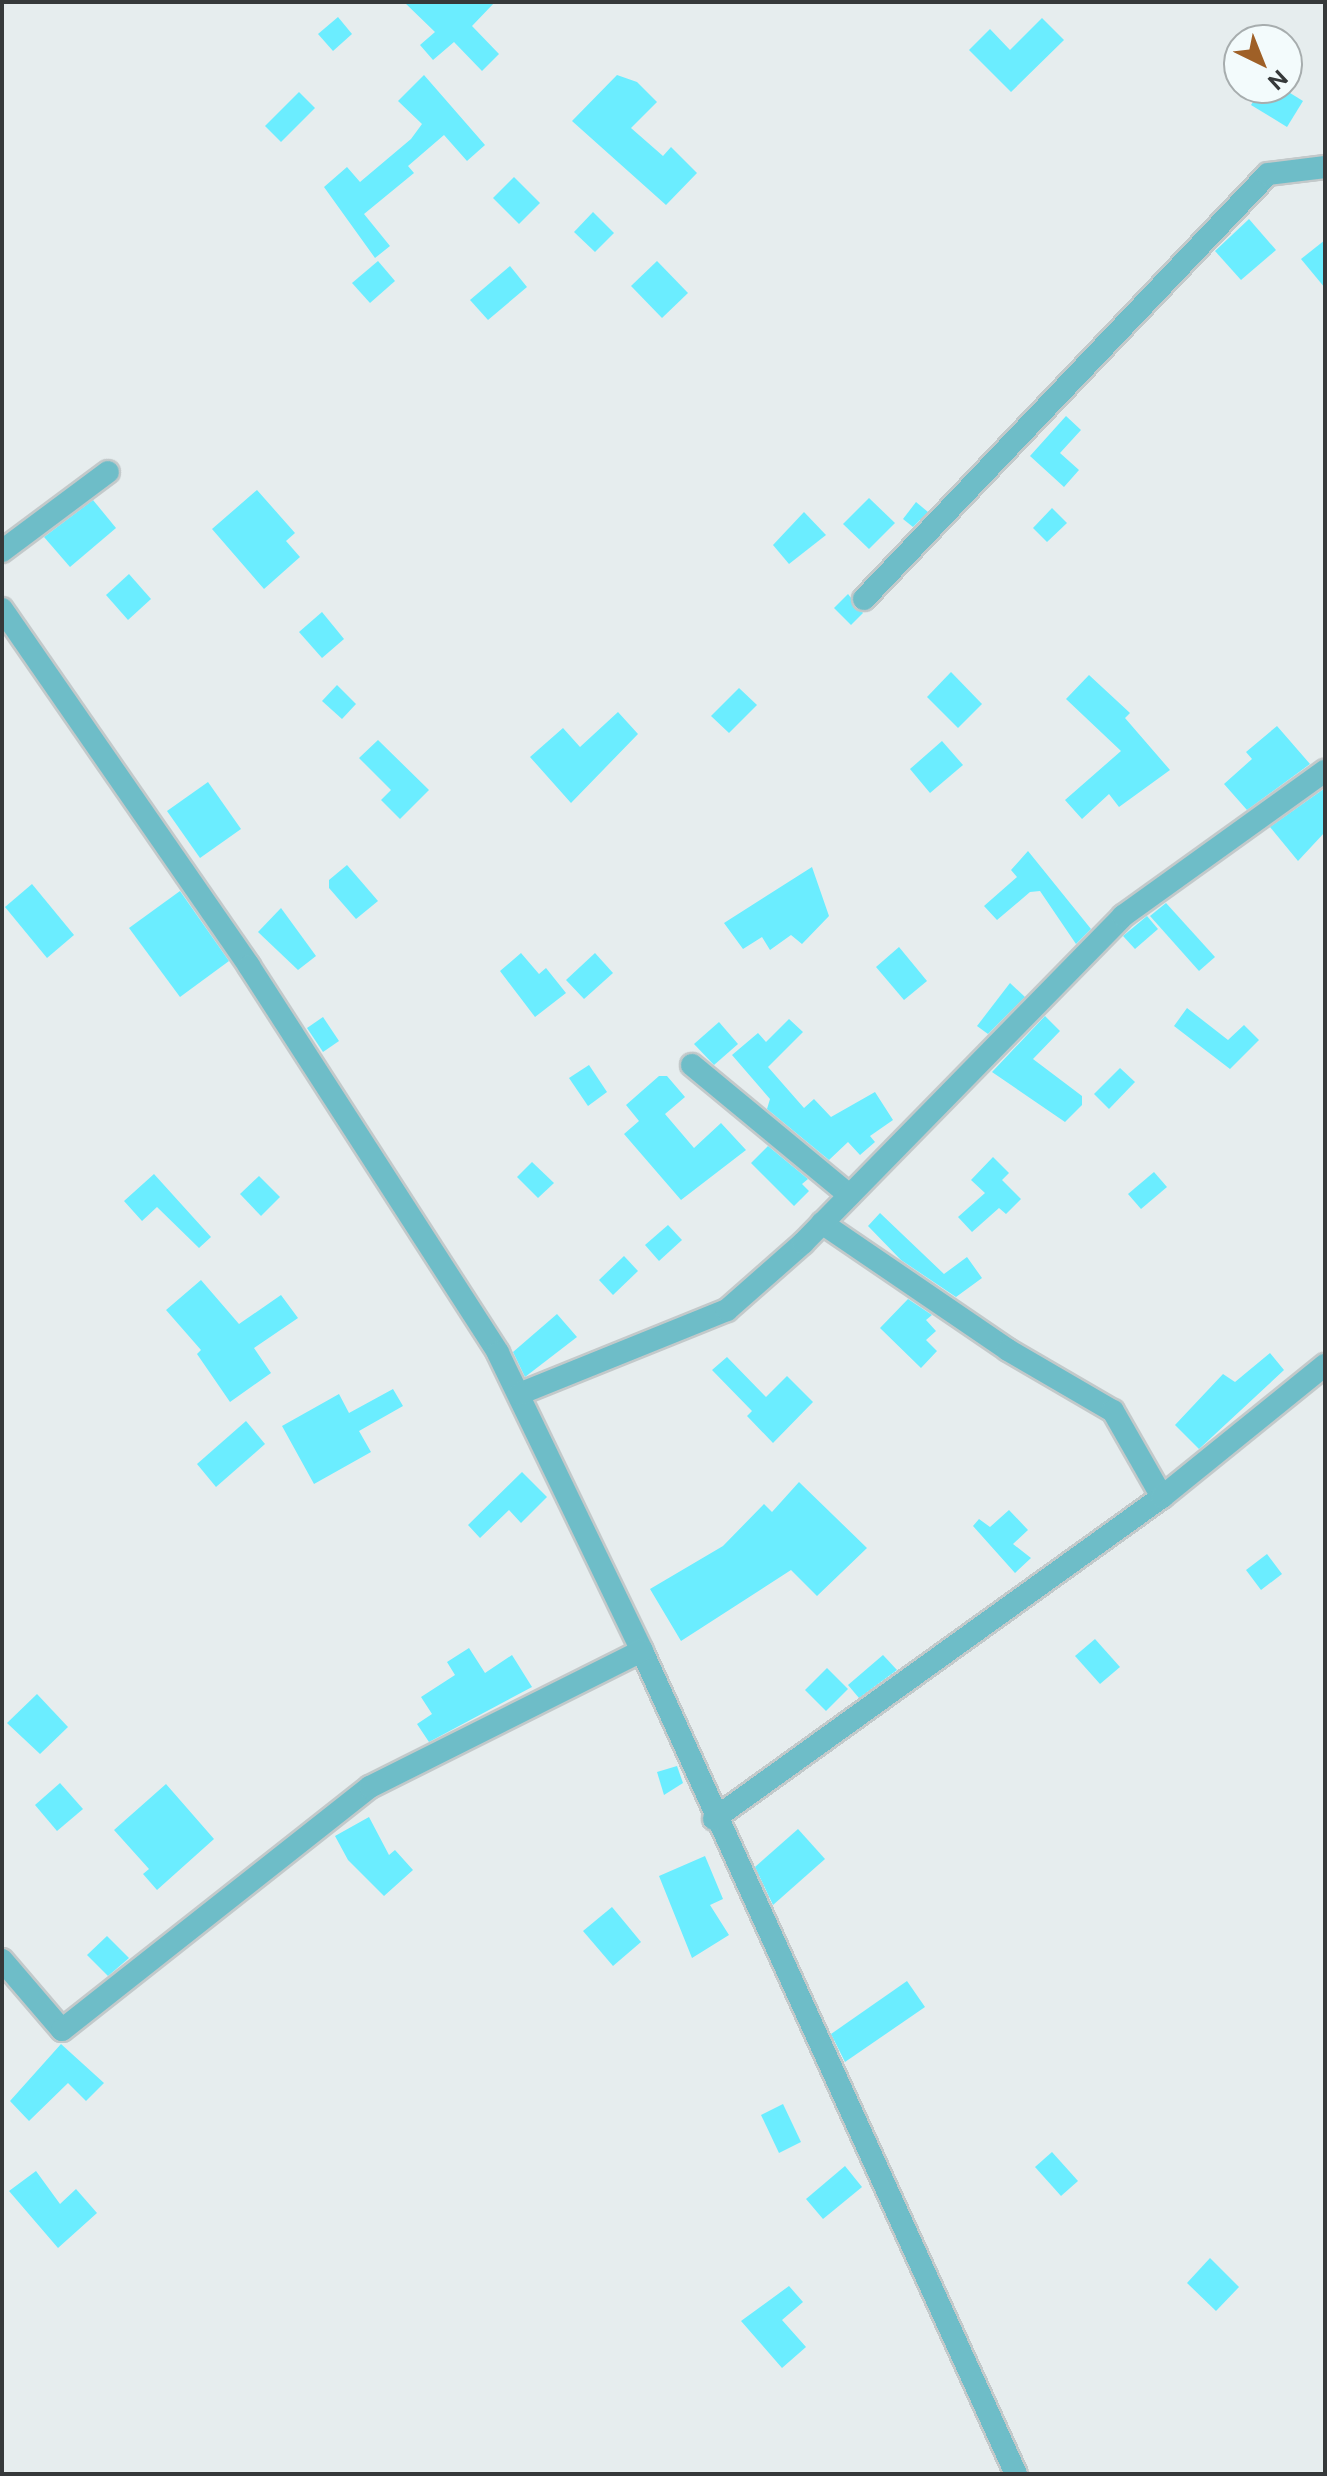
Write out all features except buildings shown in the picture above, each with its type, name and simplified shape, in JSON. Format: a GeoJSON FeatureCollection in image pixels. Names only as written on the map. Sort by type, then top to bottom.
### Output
{"type":"FeatureCollection","features":[{"type":"Feature","properties":{"kind":"street"},"geometry":{"type":"LineString","coordinates":[[864,599],[1268,174],[1325,167]]}},
{"type":"Feature","properties":{"kind":"street"},"geometry":{"type":"LineString","coordinates":[[2,551],[108,472]]}},
{"type":"Feature","properties":{"kind":"street"},"geometry":{"type":"LineString","coordinates":[[2,609],[249,966],[519,1394],[642,1651],[714,1819],[1016,2474]]}},
{"type":"Feature","properties":{"kind":"street"},"geometry":{"type":"LineString","coordinates":[[519,1394],[727,1310],[822,1223],[1123,916],[1325,771]]}},
{"type":"Feature","properties":{"kind":"street"},"geometry":{"type":"LineString","coordinates":[[692,1065],[849,1195]]}},
{"type":"Feature","properties":{"kind":"street"},"geometry":{"type":"LineString","coordinates":[[822,1223],[1008,1350],[1113,1411],[1162,1497]]}},
{"type":"Feature","properties":{"kind":"street"},"geometry":{"type":"LineString","coordinates":[[714,1819],[1162,1497],[1325,1365]]}},
{"type":"Feature","properties":{"kind":"street"},"geometry":{"type":"LineString","coordinates":[[2,1960],[62,2030],[370,1787],[642,1651]]}}]}
